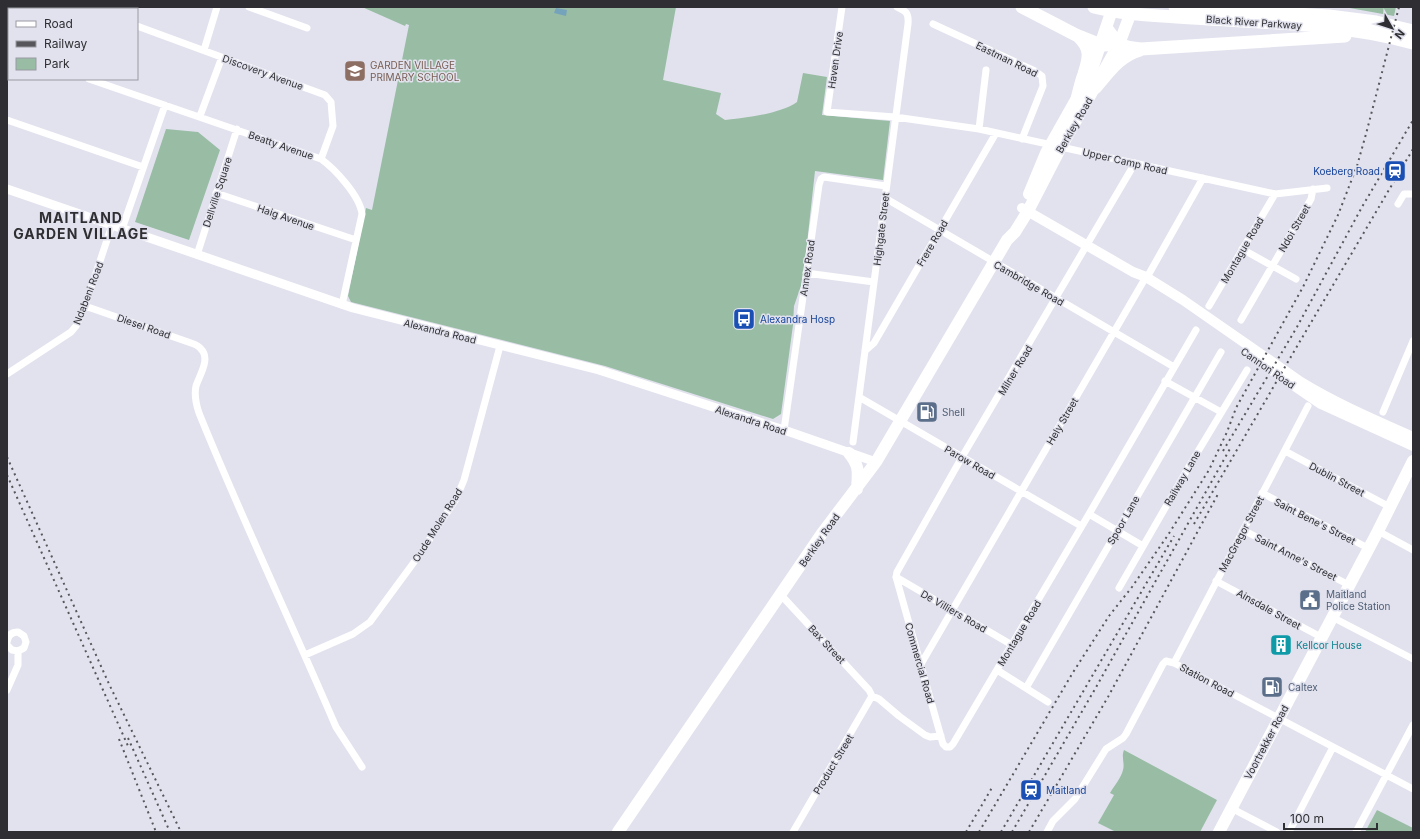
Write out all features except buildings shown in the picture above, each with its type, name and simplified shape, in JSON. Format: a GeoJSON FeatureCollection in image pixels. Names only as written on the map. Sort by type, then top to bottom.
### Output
{"type":"FeatureCollection","features":[{"type":"Feature","properties":{"kind":"highway"},"geometry":{"type":"LineString","coordinates":[[1022,7],[1076,35],[1101,45],[1119,44]]}},
{"type":"Feature","properties":{"kind":"highway","name":"Black River Parkway"},"geometry":{"type":"LineString","coordinates":[[1095,7],[1147,15],[1380,31],[1413,31]]}},
{"type":"Feature","properties":{"kind":"highway","name":"Black River Parkway"},"geometry":{"type":"LineString","coordinates":[[1176,7],[1307,14],[1380,31],[1413,43]]}},
{"type":"Feature","properties":{"kind":"highway"},"geometry":{"type":"LineString","coordinates":[[1323,7],[1356,14],[1380,31],[1413,49]]}},
{"type":"Feature","properties":{"kind":"highway"},"geometry":{"type":"LineString","coordinates":[[1106,29],[1119,44],[1128,48],[1141,49],[1340,36],[1380,31]]}},
{"type":"Feature","properties":{"kind":"highway"},"geometry":{"type":"LineString","coordinates":[[1076,35],[1083,41],[1089,55],[1088,64],[1077,99]]}},
{"type":"Feature","properties":{"kind":"highway"},"geometry":{"type":"LineString","coordinates":[[1095,88],[1117,62],[1129,53],[1141,49]]}},
{"type":"Feature","properties":{"kind":"main road","name":"Berkley Road"},"geometry":{"type":"LineString","coordinates":[[1056,146],[1077,99],[1092,71],[1113,7]]}},
{"type":"Feature","properties":{"kind":"main road","name":"Berkley Road"},"geometry":{"type":"LineString","coordinates":[[618,832],[823,532],[876,462],[901,422],[1007,240],[1010,229],[1025,209],[1041,163],[1056,146],[1095,88],[1119,44],[1133,7]]}},
{"type":"Feature","properties":{"kind":"main road","name":"Cannon Road"},"geometry":{"type":"LineString","coordinates":[[1025,209],[1133,272],[1317,392],[1400,436],[1413,446]]}},
{"type":"Feature","properties":{"kind":"main road","name":"Cannon Road"},"geometry":{"type":"LineString","coordinates":[[1400,436],[1413,438]]}},
{"type":"Feature","properties":{"kind":"main road"},"geometry":{"type":"LineString","coordinates":[[851,447],[858,466],[857,489]]}},
{"type":"Feature","properties":{"kind":"main road","name":"Voortrekker Road"},"geometry":{"type":"LineString","coordinates":[[1219,832],[1368,548],[1378,532],[1413,461]]}},
{"type":"Feature","properties":{"kind":"street"},"geometry":{"type":"LineString","coordinates":[[204,50],[217,7]]}},
{"type":"Feature","properties":{"kind":"street"},"geometry":{"type":"LineString","coordinates":[[249,7],[307,28]]}},
{"type":"Feature","properties":{"kind":"street","name":"Haven Drive"},"geometry":{"type":"LineString","coordinates":[[827,112],[842,7]]}},
{"type":"Feature","properties":{"kind":"street","name":"Highgate Street"},"geometry":{"type":"LineString","coordinates":[[851,447],[859,397],[908,15],[904,10],[897,7]]}},
{"type":"Feature","properties":{"kind":"street","name":"Eastman Road"},"geometry":{"type":"LineString","coordinates":[[933,24],[1035,71],[1042,76],[1043,86],[1022,139]]}},
{"type":"Feature","properties":{"kind":"street","name":"Discovery Avenue"},"geometry":{"type":"LineString","coordinates":[[138,26],[325,95],[331,102],[333,126],[321,159]]}},
{"type":"Feature","properties":{"kind":"street"},"geometry":{"type":"LineString","coordinates":[[200,116],[222,57]]}},
{"type":"Feature","properties":{"kind":"street"},"geometry":{"type":"LineString","coordinates":[[980,129],[986,70]]}},
{"type":"Feature","properties":{"kind":"street","name":"Beatty Avenue"},"geometry":{"type":"LineString","coordinates":[[92,80],[200,116],[321,159],[336,171],[361,208],[362,214],[342,304]]}},
{"type":"Feature","properties":{"kind":"street"},"geometry":{"type":"LineString","coordinates":[[122,229],[165,105]]}},
{"type":"Feature","properties":{"kind":"street","name":"Upper Camp Road"},"geometry":{"type":"LineString","coordinates":[[827,112],[895,117],[980,129],[1275,194],[1313,188],[1327,188]]}},
{"type":"Feature","properties":{"kind":"street"},"geometry":{"type":"LineString","coordinates":[[7,120],[143,167]]}},
{"type":"Feature","properties":{"kind":"street","name":"Dellville Square"},"geometry":{"type":"LineString","coordinates":[[197,255],[237,129]]}},
{"type":"Feature","properties":{"kind":"street","name":"Frere Road"},"geometry":{"type":"LineString","coordinates":[[865,351],[874,342],[996,133]]}},
{"type":"Feature","properties":{"kind":"street","name":"Milner Road"},"geometry":{"type":"LineString","coordinates":[[896,577],[896,572],[962,457],[1057,298],[1135,163]]}},
{"type":"Feature","properties":{"kind":"street","name":"Annex Road"},"geometry":{"type":"LineString","coordinates":[[784,430],[821,179],[824,177],[886,186]]}},
{"type":"Feature","properties":{"kind":"street","name":"Hely Street"},"geometry":{"type":"LineString","coordinates":[[921,664],[1203,178]]}},
{"type":"Feature","properties":{"kind":"street","name":"Ndoi Street"},"geometry":{"type":"LineString","coordinates":[[1241,320],[1311,199],[1313,188]]}},
{"type":"Feature","properties":{"kind":"street","name":"Alexandra Road"},"geometry":{"type":"LineString","coordinates":[[7,189],[342,304],[386,317],[599,370],[784,430],[851,447],[876,462]]}},
{"type":"Feature","properties":{"kind":"street","name":"Haig Avenue"},"geometry":{"type":"LineString","coordinates":[[216,193],[356,240]]}},
{"type":"Feature","properties":{"kind":"street","name":"Montague Road"},"geometry":{"type":"LineString","coordinates":[[1210,306],[1275,194]]}},
{"type":"Feature","properties":{"kind":"street"},"geometry":{"type":"LineString","coordinates":[[1398,204],[1404,194],[1413,194]]}},
{"type":"Feature","properties":{"kind":"street","name":"Cambridge Road"},"geometry":{"type":"LineString","coordinates":[[885,198],[1174,367]]}},
{"type":"Feature","properties":{"kind":"street","name":"Ndabeni Road"},"geometry":{"type":"LineString","coordinates":[[7,374],[71,332],[76,326],[85,306],[112,226]]}},
{"type":"Feature","properties":{"kind":"street"},"geometry":{"type":"LineString","coordinates":[[1242,249],[1296,279]]}},
{"type":"Feature","properties":{"kind":"street"},"geometry":{"type":"LineString","coordinates":[[806,273],[874,282]]}},
{"type":"Feature","properties":{"kind":"street","name":"Diesel Road"},"geometry":{"type":"LineString","coordinates":[[85,306],[191,342],[202,349],[204,362],[196,386],[195,397],[197,408],[220,464],[305,655]]}},
{"type":"Feature","properties":{"kind":"street","name":"Montague Road"},"geometry":{"type":"LineString","coordinates":[[946,747],[950,747],[953,744],[1196,330]]}},
{"type":"Feature","properties":{"kind":"street"},"geometry":{"type":"LineString","coordinates":[[1383,412],[1413,340]]}},
{"type":"Feature","properties":{"kind":"street","name":"Oude Molen Road"},"geometry":{"type":"LineString","coordinates":[[305,655],[354,634],[370,622],[420,554],[456,499],[464,480],[500,346]]}},
{"type":"Feature","properties":{"kind":"street","name":"Spoor Lane"},"geometry":{"type":"LineString","coordinates":[[1026,688],[1221,352]]}},
{"type":"Feature","properties":{"kind":"street","name":"Railway Lane"},"geometry":{"type":"LineString","coordinates":[[1119,588],[1247,370]]}},
{"type":"Feature","properties":{"kind":"street"},"geometry":{"type":"LineString","coordinates":[[1165,381],[1221,412]]}},
{"type":"Feature","properties":{"kind":"street","name":"Parow Road"},"geometry":{"type":"LineString","coordinates":[[859,397],[1081,526]]}},
{"type":"Feature","properties":{"kind":"street","name":"MacGregor Street"},"geometry":{"type":"LineString","coordinates":[[1174,663],[1308,406]]}},
{"type":"Feature","properties":{"kind":"street","name":"Dublin Street"},"geometry":{"type":"LineString","coordinates":[[1285,451],[1390,507]]}},
{"type":"Feature","properties":{"kind":"street","name":"Saint Bene's Street"},"geometry":{"type":"LineString","coordinates":[[1262,493],[1368,548]]}},
{"type":"Feature","properties":{"kind":"street"},"geometry":{"type":"LineString","coordinates":[[1089,514],[1143,546]]}},
{"type":"Feature","properties":{"kind":"street","name":"Saint Anne's Street"},"geometry":{"type":"LineString","coordinates":[[1243,530],[1349,585]]}},
{"type":"Feature","properties":{"kind":"street"},"geometry":{"type":"LineString","coordinates":[[1378,532],[1413,550]]}},
{"type":"Feature","properties":{"kind":"street","name":"De Villiers Road"},"geometry":{"type":"LineString","coordinates":[[896,577],[1012,645]]}},
{"type":"Feature","properties":{"kind":"street","name":"Commercial Road"},"geometry":{"type":"LineString","coordinates":[[896,577],[943,744],[946,747]]}},
{"type":"Feature","properties":{"kind":"street","name":"Ainsdale Street"},"geometry":{"type":"LineString","coordinates":[[1216,581],[1321,638]]}},
{"type":"Feature","properties":{"kind":"street","name":"Bax Street"},"geometry":{"type":"LineString","coordinates":[[781,595],[869,690],[872,696],[880,699],[899,716],[925,735],[930,737],[941,736]]}},
{"type":"Feature","properties":{"kind":"street"},"geometry":{"type":"LineString","coordinates":[[1332,617],[1413,659]]}},
{"type":"Feature","properties":{"kind":"street"},"geometry":{"type":"LineString","coordinates":[[15,632],[18,632],[24,636],[26,645],[18,651],[9,648],[7,642],[9,636],[15,632]]}},
{"type":"Feature","properties":{"kind":"street"},"geometry":{"type":"LineString","coordinates":[[7,690],[18,665],[18,651]]}},
{"type":"Feature","properties":{"kind":"street"},"geometry":{"type":"LineString","coordinates":[[305,655],[336,727],[362,767]]}},
{"type":"Feature","properties":{"kind":"street","name":"Station Road"},"geometry":{"type":"LineString","coordinates":[[1047,832],[1053,820],[1073,802],[1106,749],[1126,734],[1163,663],[1168,661],[1413,789]]}},
{"type":"Feature","properties":{"kind":"street"},"geometry":{"type":"LineString","coordinates":[[997,670],[1048,702]]}},
{"type":"Feature","properties":{"kind":"street","name":"Product Street"},"geometry":{"type":"LineString","coordinates":[[793,832],[872,696]]}},
{"type":"Feature","properties":{"kind":"street"},"geometry":{"type":"LineString","coordinates":[[1356,832],[1413,725]]}},
{"type":"Feature","properties":{"kind":"street"},"geometry":{"type":"LineString","coordinates":[[1289,832],[1333,747]]}},
{"type":"Feature","properties":{"kind":"street"},"geometry":{"type":"LineString","coordinates":[[1231,808],[1277,832]]}},
{"type":"Feature","properties":{"kind":"green space"},"geometry":{"type":"Polygon","coordinates":[[[362,7],[676,7],[663,80],[721,93],[716,114],[725,120],[752,117],[781,110],[797,102],[803,73],[827,77],[822,115],[890,121],[883,180],[815,171],[803,280],[794,306],[793,325],[781,414],[773,419],[605,366],[351,302],[348,296],[366,208],[372,210],[409,25],[406,24],[405,26],[362,7]]]}},
{"type":"Feature","properties":{"kind":"green space"},"geometry":{"type":"Polygon","coordinates":[[[1344,7],[1396,7],[1394,16],[1344,7]]]}},
{"type":"Feature","properties":{"kind":"green space"},"geometry":{"type":"Polygon","coordinates":[[[166,129],[198,132],[220,150],[189,240],[135,222],[166,129]]]}},
{"type":"Feature","properties":{"kind":"green space"},"geometry":{"type":"Polygon","coordinates":[[[1124,750],[1217,800],[1200,832],[1116,832],[1098,823],[1114,795],[1110,793],[1122,773],[1124,750]]]}},
{"type":"Feature","properties":{"kind":"green space"},"geometry":{"type":"Polygon","coordinates":[[[1377,810],[1413,828],[1413,832],[1365,832],[1377,810]]]}},
{"type":"Feature","properties":{"kind":"water"},"geometry":{"type":"Polygon","coordinates":[[[556,8],[567,10],[566,16],[554,13],[556,8]]]}},
{"type":"Feature","properties":{"kind":"railway"},"geometry":{"type":"LineString","coordinates":[[979,832],[1072,674],[1109,616],[1132,587],[1168,535],[1209,470],[1227,432],[1236,408],[1303,287],[1338,215],[1357,166],[1399,7]]}},
{"type":"Feature","properties":{"kind":"railway"},"geometry":{"type":"LineString","coordinates":[[1223,451],[1297,327],[1362,207],[1413,120]]}},
{"type":"Feature","properties":{"kind":"railway"},"geometry":{"type":"LineString","coordinates":[[1194,524],[1413,149]]}},
{"type":"Feature","properties":{"kind":"railway"},"geometry":{"type":"LineString","coordinates":[[1012,832],[1095,689],[1231,447]]}},
{"type":"Feature","properties":{"kind":"railway"},"geometry":{"type":"LineString","coordinates":[[7,457],[109,684],[181,832]]}},
{"type":"Feature","properties":{"kind":"railway"},"geometry":{"type":"LineString","coordinates":[[7,475],[128,746]]}},
{"type":"Feature","properties":{"kind":"railway"},"geometry":{"type":"LineString","coordinates":[[1029,832],[1108,697],[1218,494]]}},
{"type":"Feature","properties":{"kind":"railway"},"geometry":{"type":"LineString","coordinates":[[1001,832],[1174,536]]}},
{"type":"Feature","properties":{"kind":"railway"},"geometry":{"type":"LineString","coordinates":[[128,738],[170,832]]}},
{"type":"Feature","properties":{"kind":"railway"},"geometry":{"type":"LineString","coordinates":[[119,739],[156,832]]}},
{"type":"Feature","properties":{"kind":"railway"},"geometry":{"type":"LineString","coordinates":[[966,832],[993,786]]}},
{"type":"Feature","properties":{"kind":"place","name":"GARDEN VILLAGE PRIMARY SCHOOL"},"geometry":{"type":"Point","coordinates":[355,71]}},
{"type":"Feature","properties":{"kind":"place","name":"Koeberg Road"},"geometry":{"type":"Point","coordinates":[1395,171]}},
{"type":"Feature","properties":{"kind":"place","name":"Alexandra Hosp"},"geometry":{"type":"Point","coordinates":[744,319]}},
{"type":"Feature","properties":{"kind":"place","name":"Shell"},"geometry":{"type":"Point","coordinates":[927,412]}},
{"type":"Feature","properties":{"kind":"place","name":"Maitland Police Station"},"geometry":{"type":"Point","coordinates":[1310,600]}},
{"type":"Feature","properties":{"kind":"place","name":"Kellcor House"},"geometry":{"type":"Point","coordinates":[1281,645]}},
{"type":"Feature","properties":{"kind":"place","name":"Caltex"},"geometry":{"type":"Point","coordinates":[1272,687]}},
{"type":"Feature","properties":{"kind":"place","name":"Maitland"},"geometry":{"type":"Point","coordinates":[1031,790]}},
{"type":"Feature","properties":{"kind":"district","name":"MAITLAND GARDEN VILLAGE"},"geometry":{"type":"Point","coordinates":[81,226]}}]}
